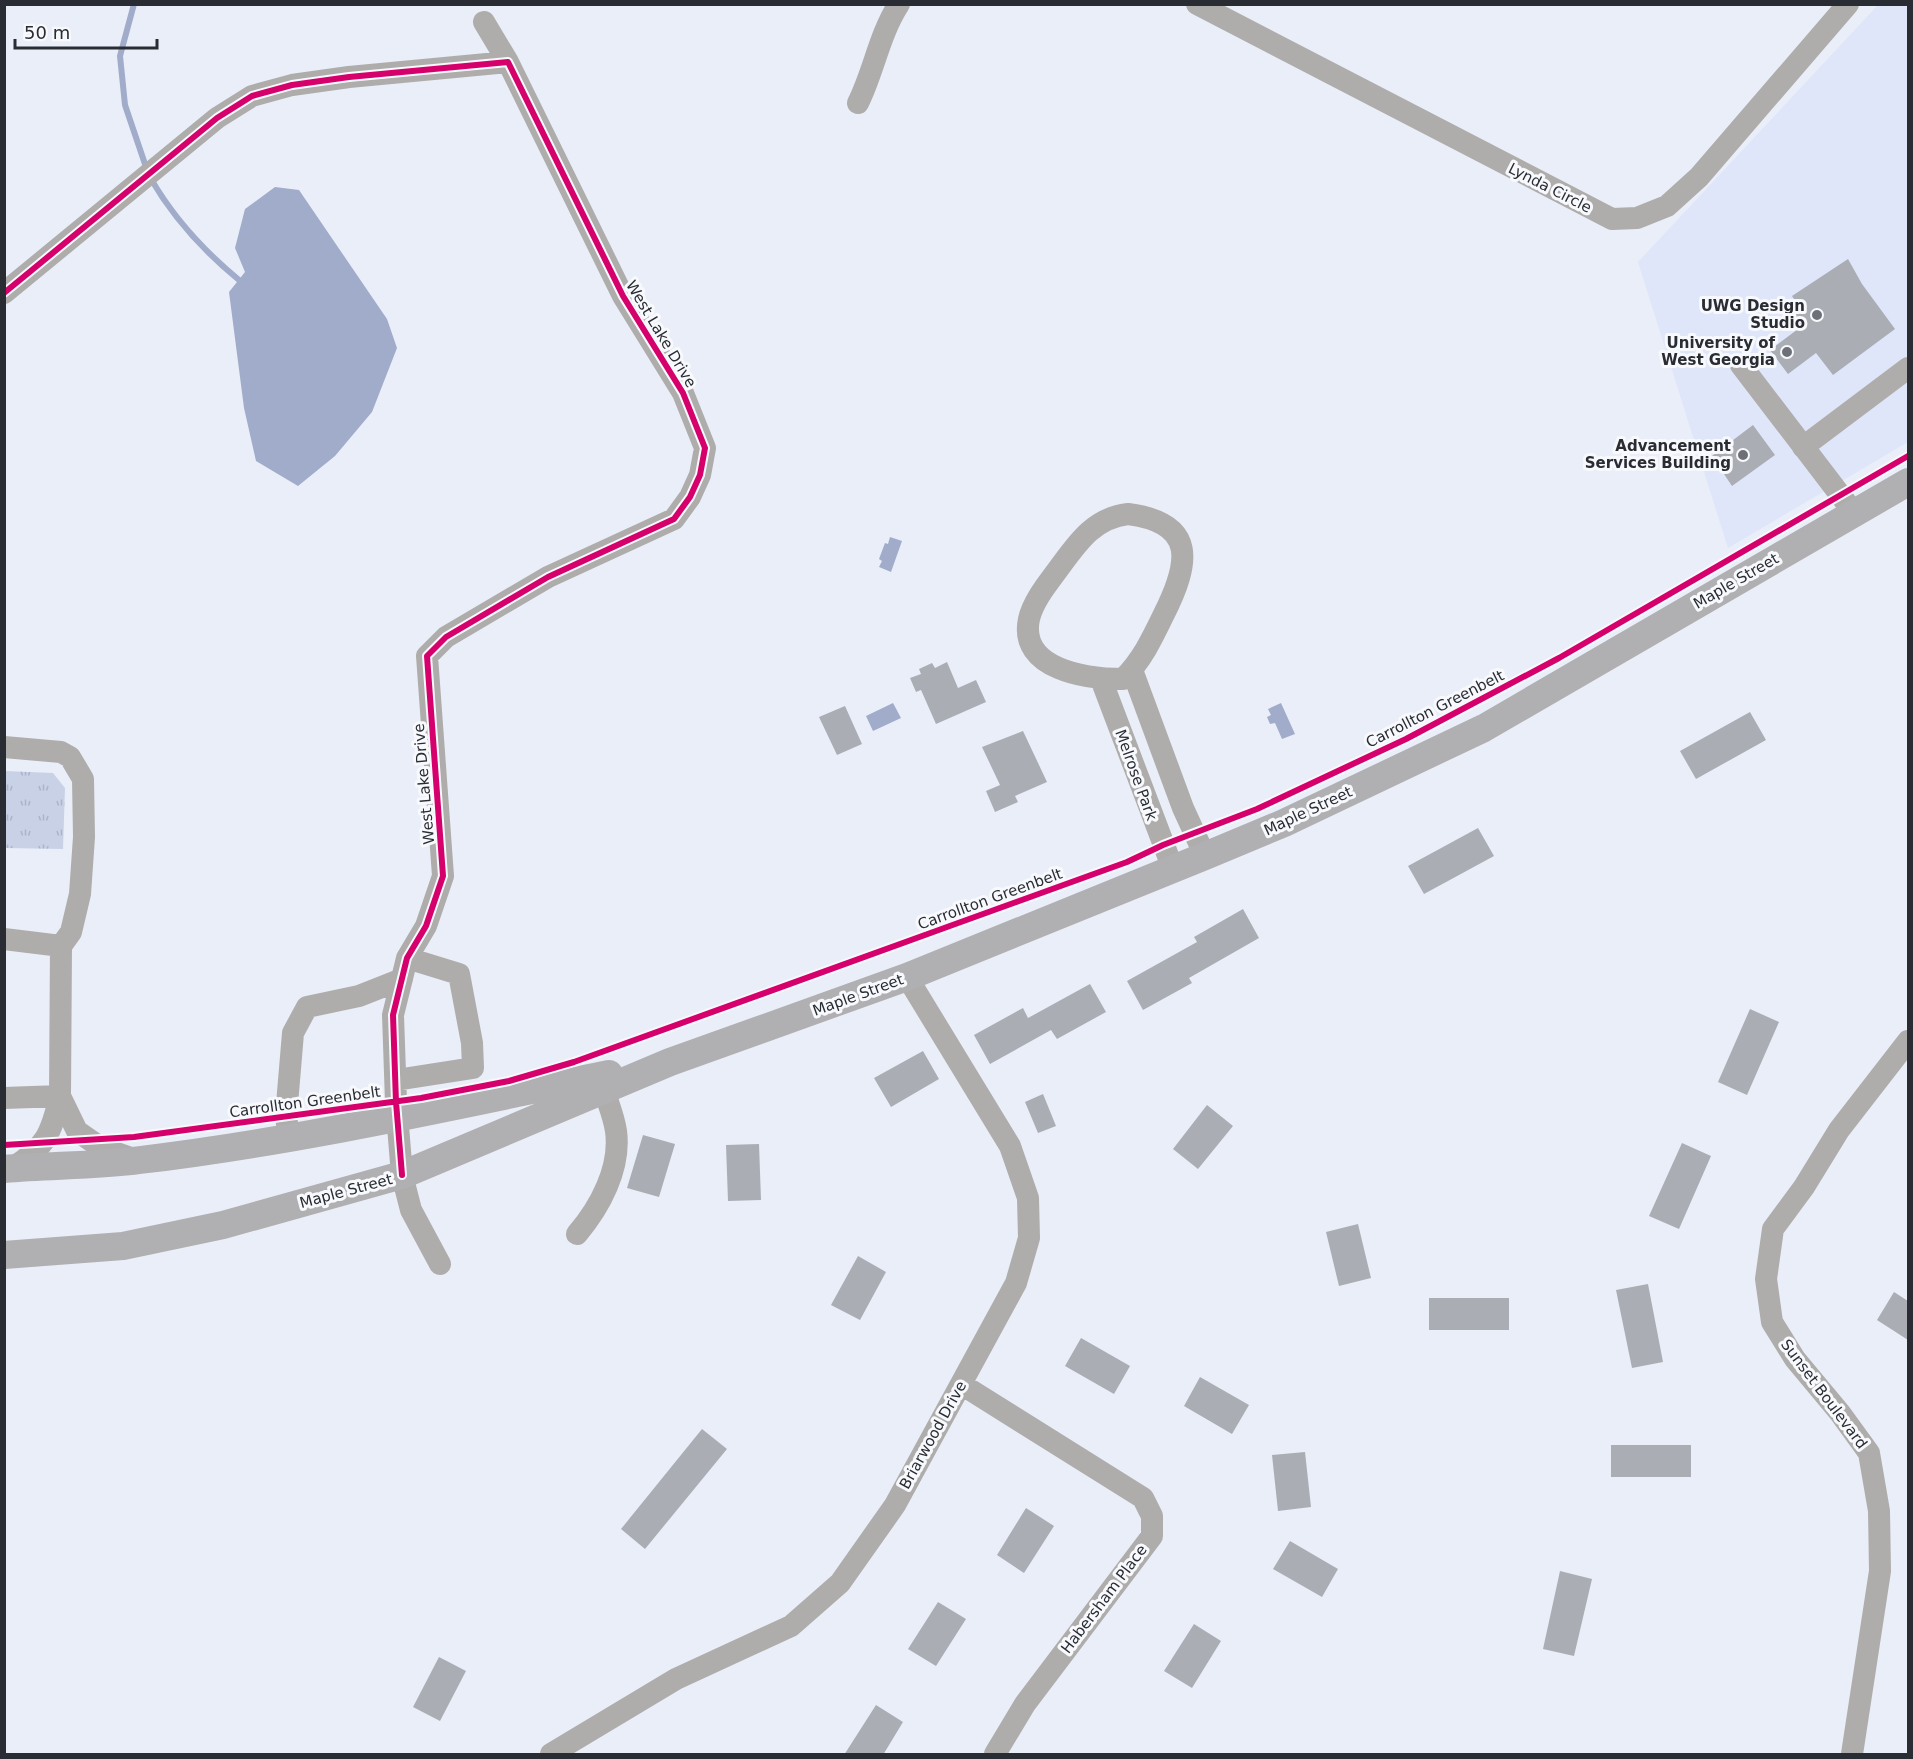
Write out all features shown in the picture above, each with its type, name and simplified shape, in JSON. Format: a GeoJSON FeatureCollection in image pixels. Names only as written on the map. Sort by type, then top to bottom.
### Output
{"type":"FeatureCollection","features":[{"type":"Feature","properties":{"kind":"main road","name":"Maple Street"},"geometry":{"type":"LineString","coordinates":[[4,1255],[123,1246],[223,1225],[402,1175],[670,1062],[907,977],[1284,823],[1484,728],[1908,482]]}},
{"type":"Feature","properties":{"kind":"main road","name":"Maple Street"},"geometry":{"type":"LineString","coordinates":[[8,1168],[138,1161],[290,1139],[670,1062]]}},
{"type":"Feature","properties":{"kind":"street"},"geometry":{"type":"LineString","coordinates":[[858,103],[869,81],[883,36],[899,4]]}},
{"type":"Feature","properties":{"kind":"street","name":"Lynda Circle"},"geometry":{"type":"LineString","coordinates":[[1197,4],[1612,219],[1638,218],[1667,206],[1698,177],[1848,4]]}},
{"type":"Feature","properties":{"kind":"street","name":"West Lake Drive"},"geometry":{"type":"LineString","coordinates":[[440,1264],[411,1210],[402,1175],[397,1119],[393,1015],[405,969],[426,926],[443,876],[427,656],[446,637],[548,577],[675,519],[697,483],[705,448],[683,393],[623,296],[508,62],[484,22]]}},
{"type":"Feature","properties":{"kind":"street"},"geometry":{"type":"LineString","coordinates":[[4,293],[217,118],[252,96],[292,85],[349,76],[508,62]]}},
{"type":"Feature","properties":{"kind":"street"},"geometry":{"type":"LineString","coordinates":[[1741,365],[1854,513]]}},
{"type":"Feature","properties":{"kind":"street"},"geometry":{"type":"LineString","coordinates":[[1803,447],[1908,368]]}},
{"type":"Feature","properties":{"kind":"street"},"geometry":{"type":"LineString","coordinates":[[1128,514],[1147,516],[1169,528],[1178,538],[1183,566],[1180,580],[1165,613],[1140,662],[1132,670],[1122,679],[1085,677],[1046,662],[1036,654],[1028,632],[1029,619],[1035,603],[1086,532],[1113,516],[1128,514]]}},
{"type":"Feature","properties":{"kind":"street"},"geometry":{"type":"LineString","coordinates":[[1132,670],[1183,808],[1205,856]]}},
{"type":"Feature","properties":{"kind":"street","name":"Melrose Park"},"geometry":{"type":"LineString","coordinates":[[1101,679],[1173,869]]}},
{"type":"Feature","properties":{"kind":"street"},"geometry":{"type":"LineString","coordinates":[[4,747],[61,752],[70,757],[83,779],[84,837],[80,894],[71,932],[60,946],[60,1096],[52,1130],[46,1141],[33,1155],[8,1168]]}},
{"type":"Feature","properties":{"kind":"street"},"geometry":{"type":"LineString","coordinates":[[4,939],[60,946]]}},
{"type":"Feature","properties":{"kind":"street"},"geometry":{"type":"LineString","coordinates":[[290,1139],[286,1116],[293,1033],[307,1008],[359,996],[405,969],[459,974],[472,1043],[473,1068],[396,1080]]}},
{"type":"Feature","properties":{"kind":"street","name":"Briarwood Drive"},"geometry":{"type":"LineString","coordinates":[[551,1755],[676,1679],[791,1626],[840,1583],[895,1505],[1016,1283],[1029,1238],[1028,1198],[1010,1146],[907,977]]}},
{"type":"Feature","properties":{"kind":"street","name":"Sunset Boulevard"},"geometry":{"type":"LineString","coordinates":[[1852,1755],[1880,1571],[1879,1511],[1869,1453],[1840,1413],[1795,1359],[1772,1322],[1766,1279],[1773,1229],[1804,1187],[1839,1130],[1908,1041]]}},
{"type":"Feature","properties":{"kind":"street"},"geometry":{"type":"LineString","coordinates":[[577,1234],[594,1214],[616,1155],[616,1130],[604,1090]]}},
{"type":"Feature","properties":{"kind":"street"},"geometry":{"type":"LineString","coordinates":[[4,1098],[60,1096]]}},
{"type":"Feature","properties":{"kind":"street"},"geometry":{"type":"LineString","coordinates":[[60,1096],[77,1131],[100,1147],[138,1161]]}},
{"type":"Feature","properties":{"kind":"street","name":"Habersham Place"},"geometry":{"type":"LineString","coordinates":[[961,1384],[1143,1498],[1152,1516],[1152,1536],[1025,1704],[995,1755]]}},
{"type":"Feature","properties":{"kind":"shaded area","name":"University of West Georgia"},"geometry":{"type":"Polygon","coordinates":[[[1878,5],[1908,5],[1908,442],[1728,548],[1638,262],[1878,5]]]}},
{"type":"Feature","properties":{"kind":"shaded area"},"geometry":{"type":"Polygon","coordinates":[[[275,187],[299,190],[387,319],[397,348],[372,412],[335,456],[298,486],[256,461],[244,408],[229,292],[245,272],[235,248],[245,209],[275,187]]]}},
{"type":"Feature","properties":{"kind":"shaded area"},"geometry":{"type":"Polygon","coordinates":[[[890,537],[902,541],[891,572],[879,567],[882,561],[879,559],[890,537]]]}},
{"type":"Feature","properties":{"kind":"shaded area"},"geometry":{"type":"Polygon","coordinates":[[[893,703],[901,718],[873,731],[866,716],[893,703]]]}},
{"type":"Feature","properties":{"kind":"shaded area"},"geometry":{"type":"Polygon","coordinates":[[[1281,703],[1295,734],[1282,739],[1275,723],[1270,724],[1267,717],[1271,715],[1268,709],[1281,703]]]}},
{"type":"Feature","properties":{"kind":"green space"},"geometry":{"type":"Polygon","coordinates":[[[5,771],[53,773],[65,788],[63,849],[5,848],[5,771]]]}},
{"type":"Feature","properties":{"kind":"building","name":"UWG Design Studio"},"geometry":{"type":"Polygon","coordinates":[[[1848,259],[1862,284],[1895,329],[1833,375],[1816,353],[1788,374],[1770,350],[1802,326],[1789,306],[1796,302],[1792,296],[1848,259]]]}},
{"type":"Feature","properties":{"kind":"building","name":"Advancement Services Building"},"geometry":{"type":"Polygon","coordinates":[[[1753,425],[1775,455],[1732,486],[1712,456],[1753,425]]]}},
{"type":"Feature","properties":{"kind":"building"},"geometry":{"type":"Polygon","coordinates":[[[947,662],[958,688],[976,680],[986,702],[936,724],[921,690],[916,692],[910,678],[921,674],[919,669],[932,663],[935,668],[947,662]]]}},
{"type":"Feature","properties":{"kind":"building"},"geometry":{"type":"Polygon","coordinates":[[[845,706],[862,744],[837,755],[819,717],[845,706]]]}},
{"type":"Feature","properties":{"kind":"building"},"geometry":{"type":"Polygon","coordinates":[[[1750,712],[1766,740],[1696,779],[1680,751],[1750,712]]]}},
{"type":"Feature","properties":{"kind":"building"},"geometry":{"type":"Polygon","coordinates":[[[1023,731],[1047,782],[1015,796],[1018,802],[995,812],[986,791],[1000,785],[982,747],[1023,731]]]}},
{"type":"Feature","properties":{"kind":"building"},"geometry":{"type":"Polygon","coordinates":[[[1478,828],[1494,856],[1424,894],[1408,866],[1478,828]]]}},
{"type":"Feature","properties":{"kind":"building"},"geometry":{"type":"Polygon","coordinates":[[[1243,909],[1259,938],[1189,978],[1192,983],[1143,1010],[1127,981],[1197,942],[1194,937],[1243,909]]]}},
{"type":"Feature","properties":{"kind":"building"},"geometry":{"type":"Polygon","coordinates":[[[1090,984],[1106,1012],[1057,1039],[1051,1030],[990,1064],[974,1035],[1023,1008],[1028,1018],[1090,984]]]}},
{"type":"Feature","properties":{"kind":"building"},"geometry":{"type":"Polygon","coordinates":[[[1750,1009],[1779,1022],[1747,1095],[1718,1082],[1750,1009]]]}},
{"type":"Feature","properties":{"kind":"building"},"geometry":{"type":"Polygon","coordinates":[[[923,1051],[939,1079],[891,1107],[874,1078],[923,1051]]]}},
{"type":"Feature","properties":{"kind":"building"},"geometry":{"type":"Polygon","coordinates":[[[1043,1094],[1056,1126],[1038,1133],[1025,1102],[1043,1094]]]}},
{"type":"Feature","properties":{"kind":"building"},"geometry":{"type":"Polygon","coordinates":[[[1207,1105],[1233,1126],[1198,1169],[1173,1149],[1207,1105]]]}},
{"type":"Feature","properties":{"kind":"building"},"geometry":{"type":"Polygon","coordinates":[[[643,1135],[675,1144],[659,1197],[627,1188],[643,1135]]]}},
{"type":"Feature","properties":{"kind":"building"},"geometry":{"type":"Polygon","coordinates":[[[1682,1143],[1711,1156],[1679,1229],[1649,1216],[1682,1143]]]}},
{"type":"Feature","properties":{"kind":"building"},"geometry":{"type":"Polygon","coordinates":[[[759,1144],[761,1200],[728,1201],[726,1145],[759,1144]]]}},
{"type":"Feature","properties":{"kind":"building"},"geometry":{"type":"Polygon","coordinates":[[[1358,1224],[1371,1278],[1339,1286],[1326,1232],[1358,1224]]]}},
{"type":"Feature","properties":{"kind":"building"},"geometry":{"type":"Polygon","coordinates":[[[858,1256],[886,1272],[860,1320],[831,1305],[858,1256]]]}},
{"type":"Feature","properties":{"kind":"building"},"geometry":{"type":"Polygon","coordinates":[[[1648,1284],[1663,1362],[1632,1368],[1616,1290],[1648,1284]]]}},
{"type":"Feature","properties":{"kind":"building"},"geometry":{"type":"Polygon","coordinates":[[[1894,1292],[1908,1301],[1908,1340],[1877,1320],[1894,1292]]]}},
{"type":"Feature","properties":{"kind":"building"},"geometry":{"type":"Polygon","coordinates":[[[1429,1298],[1509,1298],[1509,1330],[1429,1330],[1429,1298]]]}},
{"type":"Feature","properties":{"kind":"building"},"geometry":{"type":"Polygon","coordinates":[[[1081,1338],[1130,1366],[1114,1394],[1065,1366],[1081,1338]]]}},
{"type":"Feature","properties":{"kind":"building"},"geometry":{"type":"Polygon","coordinates":[[[1200,1377],[1249,1405],[1232,1434],[1184,1406],[1200,1377]]]}},
{"type":"Feature","properties":{"kind":"building"},"geometry":{"type":"Polygon","coordinates":[[[702,1429],[727,1449],[645,1549],[621,1529],[702,1429]]]}},
{"type":"Feature","properties":{"kind":"building"},"geometry":{"type":"Polygon","coordinates":[[[1611,1445],[1691,1445],[1691,1477],[1611,1477],[1611,1445]]]}},
{"type":"Feature","properties":{"kind":"building"},"geometry":{"type":"Polygon","coordinates":[[[1305,1452],[1311,1507],[1278,1511],[1272,1455],[1305,1452]]]}},
{"type":"Feature","properties":{"kind":"building"},"geometry":{"type":"Polygon","coordinates":[[[1026,1508],[1054,1526],[1024,1573],[997,1555],[1026,1508]]]}},
{"type":"Feature","properties":{"kind":"building"},"geometry":{"type":"Polygon","coordinates":[[[1290,1541],[1338,1569],[1322,1597],[1273,1569],[1290,1541]]]}},
{"type":"Feature","properties":{"kind":"building"},"geometry":{"type":"Polygon","coordinates":[[[1560,1571],[1592,1579],[1574,1656],[1543,1649],[1560,1571]]]}},
{"type":"Feature","properties":{"kind":"building"},"geometry":{"type":"Polygon","coordinates":[[[938,1602],[966,1619],[936,1666],[908,1649],[938,1602]]]}},
{"type":"Feature","properties":{"kind":"building"},"geometry":{"type":"Polygon","coordinates":[[[1194,1624],[1221,1641],[1192,1688],[1164,1671],[1194,1624]]]}},
{"type":"Feature","properties":{"kind":"building"},"geometry":{"type":"Polygon","coordinates":[[[439,1657],[466,1671],[440,1721],[413,1707],[439,1657]]]}},
{"type":"Feature","properties":{"kind":"building"},"geometry":{"type":"Polygon","coordinates":[[[876,1705],[903,1722],[883,1755],[844,1755],[876,1705]]]}},
{"type":"Feature","properties":{"kind":"waterway"},"geometry":{"type":"LineString","coordinates":[[134,4],[120,56],[125,105],[147,170]]}},
{"type":"Feature","properties":{"kind":"waterway"},"geometry":{"type":"LineString","coordinates":[[151,179],[169,207],[191,233],[239,280]]}},
{"type":"Feature","properties":{"kind":"cycle path"},"geometry":{"type":"LineString","coordinates":[[4,293],[217,118],[252,96],[292,85],[349,77],[508,62],[623,296],[683,393],[705,448],[700,475],[690,497],[674,519],[548,577],[446,637],[427,656],[443,876],[426,926],[407,958],[393,1015],[396,1102],[402,1175]]}},
{"type":"Feature","properties":{"kind":"cycle path","name":"Carrollton Greenbelt"},"geometry":{"type":"LineString","coordinates":[[4,1145],[134,1137],[421,1098],[509,1081],[574,1062],[1127,862],[1163,845],[1257,809],[1406,739],[1559,658],[1908,456]]}},
{"type":"Feature","properties":{"kind":"place","name":"UWG Design Studio"},"geometry":{"type":"Point","coordinates":[1817,315]}},
{"type":"Feature","properties":{"kind":"place","name":"University of West Georgia"},"geometry":{"type":"Point","coordinates":[1787,352]}},
{"type":"Feature","properties":{"kind":"place","name":"Advancement Services Building"},"geometry":{"type":"Point","coordinates":[1743,455]}}]}
